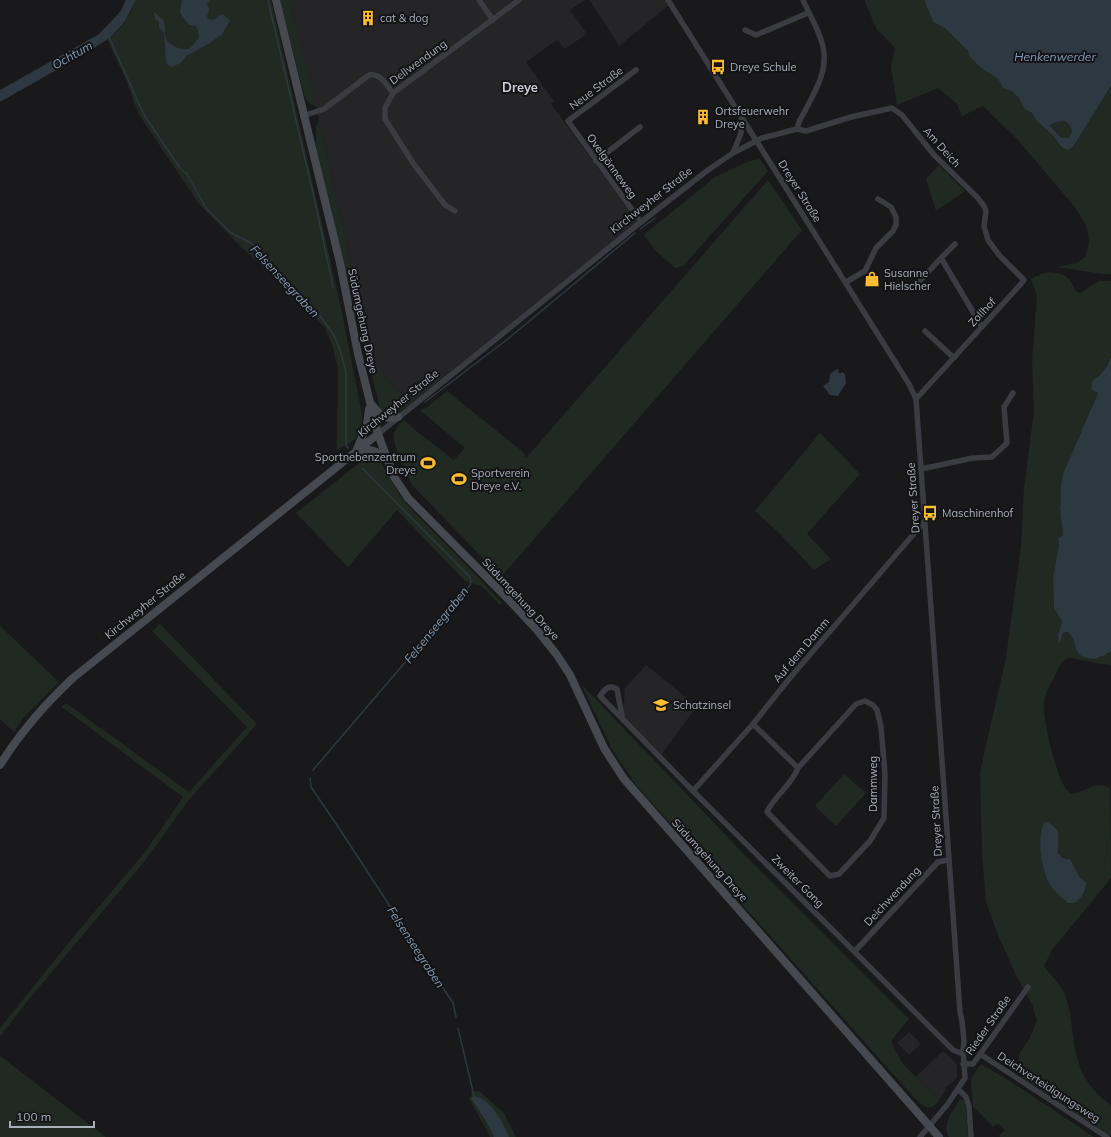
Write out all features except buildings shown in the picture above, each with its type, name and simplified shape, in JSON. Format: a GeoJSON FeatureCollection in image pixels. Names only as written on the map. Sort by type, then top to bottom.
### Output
{"type":"FeatureCollection","features":[{"type":"Feature","properties":{"kind":"main road","name":"Südumgehung Dreye"},"geometry":{"type":"LineString","coordinates":[[276,0],[340,263],[356,346],[378,434],[394,477],[408,498],[521,613],[557,655],[570,675],[604,748],[624,779],[939,1137]]}},
{"type":"Feature","properties":{"kind":"main road"},"geometry":{"type":"LineString","coordinates":[[370,401],[384,418],[398,417]]}},
{"type":"Feature","properties":{"kind":"main road"},"geometry":{"type":"LineString","coordinates":[[355,453],[367,425],[370,401]]}},
{"type":"Feature","properties":{"kind":"main road","name":"Kirchweyher Straße"},"geometry":{"type":"LineString","coordinates":[[0,765],[22,733],[47,703],[73,678],[378,434]]}},
{"type":"Feature","properties":{"kind":"main road"},"geometry":{"type":"LineString","coordinates":[[355,453],[364,449],[372,450],[386,458]]}},
{"type":"Feature","properties":{"kind":"street"},"geometry":{"type":"LineString","coordinates":[[479,0],[493,20]]}},
{"type":"Feature","properties":{"kind":"street","name":"Dellwendung"},"geometry":{"type":"LineString","coordinates":[[455,211],[445,205],[413,163],[385,119],[385,108],[393,93],[520,0]]}},
{"type":"Feature","properties":{"kind":"street","name":"Dreyer Straße"},"geometry":{"type":"LineString","coordinates":[[668,0],[846,282],[909,384],[916,399],[944,782],[948,860],[960,1012],[964,1041],[963,1064]]}},
{"type":"Feature","properties":{"kind":"street"},"geometry":{"type":"LineString","coordinates":[[797,129],[821,78],[825,53],[822,41],[803,0]]}},
{"type":"Feature","properties":{"kind":"street"},"geometry":{"type":"LineString","coordinates":[[745,30],[756,35],[808,13]]}},
{"type":"Feature","properties":{"kind":"street","name":"Neue Straße"},"geometry":{"type":"LineString","coordinates":[[568,121],[636,70]]}},
{"type":"Feature","properties":{"kind":"street"},"geometry":{"type":"LineString","coordinates":[[303,116],[324,110],[368,75],[375,74],[379,76],[393,93]]}},
{"type":"Feature","properties":{"kind":"street","name":"Am Deich"},"geometry":{"type":"LineString","coordinates":[[756,140],[797,129],[806,131],[851,117],[892,108],[902,115],[934,155],[977,197],[986,211],[984,226],[988,240],[999,255],[1024,280]]}},
{"type":"Feature","properties":{"kind":"street"},"geometry":{"type":"LineString","coordinates":[[733,153],[741,133],[742,119]]}},
{"type":"Feature","properties":{"kind":"street","name":"Ovelgönneweg"},"geometry":{"type":"LineString","coordinates":[[568,121],[640,222]]}},
{"type":"Feature","properties":{"kind":"street"},"geometry":{"type":"LineString","coordinates":[[596,161],[640,127]]}},
{"type":"Feature","properties":{"kind":"street","name":"Kirchweyher Straße"},"geometry":{"type":"LineString","coordinates":[[378,434],[640,222],[708,170],[756,140]]}},
{"type":"Feature","properties":{"kind":"street"},"geometry":{"type":"LineString","coordinates":[[846,282],[865,271],[876,248],[890,234],[896,225],[896,217],[891,207],[878,199]]}},
{"type":"Feature","properties":{"kind":"street"},"geometry":{"type":"LineString","coordinates":[[919,282],[955,244]]}},
{"type":"Feature","properties":{"kind":"street"},"geometry":{"type":"LineString","coordinates":[[941,258],[982,327]]}},
{"type":"Feature","properties":{"kind":"street","name":"Zollhof"},"geometry":{"type":"LineString","coordinates":[[916,399],[1024,280]]}},
{"type":"Feature","properties":{"kind":"street"},"geometry":{"type":"LineString","coordinates":[[925,331],[954,358]]}},
{"type":"Feature","properties":{"kind":"street"},"geometry":{"type":"LineString","coordinates":[[921,469],[973,458],[992,457],[1007,443],[1004,407],[1013,393]]}},
{"type":"Feature","properties":{"kind":"street","name":"Auf dem Damm"},"geometry":{"type":"LineString","coordinates":[[693,791],[753,724],[789,679],[924,522]]}},
{"type":"Feature","properties":{"kind":"street","name":"Zweiter Gang"},"geometry":{"type":"LineString","coordinates":[[622,716],[617,689],[613,686],[608,686],[600,696],[622,716],[693,791],[953,1050],[963,1054]]}},
{"type":"Feature","properties":{"kind":"street","name":"Dammweg"},"geometry":{"type":"LineString","coordinates":[[865,701],[873,705],[877,710],[881,727],[885,774],[884,818],[870,841],[839,874],[830,876],[767,812],[794,777],[798,768],[856,704],[865,701]]}},
{"type":"Feature","properties":{"kind":"street"},"geometry":{"type":"LineString","coordinates":[[753,724],[798,768]]}},
{"type":"Feature","properties":{"kind":"street","name":"Deichwendung"},"geometry":{"type":"LineString","coordinates":[[855,952],[938,862],[948,860]]}},
{"type":"Feature","properties":{"kind":"street","name":"Rieder Straße"},"geometry":{"type":"LineString","coordinates":[[920,1137],[947,1106],[965,1078],[963,1064],[973,1064],[1028,987]]}},
{"type":"Feature","properties":{"kind":"street","name":"Deichverteidigungsweg"},"geometry":{"type":"LineString","coordinates":[[980,1054],[1107,1137]]}},
{"type":"Feature","properties":{"kind":"street"},"geometry":{"type":"LineString","coordinates":[[958,1089],[966,1097],[969,1106],[971,1137]]}},
{"type":"Feature","properties":{"kind":"shaded area"},"geometry":{"type":"Polygon","coordinates":[[[136,0],[271,0],[340,303],[362,414],[357,437],[337,450],[338,368],[332,344],[325,328],[312,313],[237,243],[199,204],[138,113],[125,77],[107,40],[124,22],[136,0]]]}},
{"type":"Feature","properties":{"kind":"shaded area"},"geometry":{"type":"Polygon","coordinates":[[[280,0],[289,0],[316,106],[308,102],[304,94],[280,0]]]}},
{"type":"Feature","properties":{"kind":"shaded area"},"geometry":{"type":"Polygon","coordinates":[[[289,0],[585,0],[570,10],[587,34],[565,49],[557,40],[526,62],[554,101],[551,104],[638,222],[412,403],[374,369],[319,120],[289,0]]]}},
{"type":"Feature","properties":{"kind":"shaded area"},"geometry":{"type":"Polygon","coordinates":[[[590,0],[666,0],[669,5],[619,46],[590,0]]]}},
{"type":"Feature","properties":{"kind":"shaded area"},"geometry":{"type":"Polygon","coordinates":[[[864,0],[924,0],[933,22],[945,28],[969,52],[970,57],[980,67],[998,79],[1003,88],[1013,92],[1019,98],[1024,109],[1032,113],[1036,120],[1054,137],[1061,148],[1073,147],[1111,86],[1111,274],[1057,267],[1077,263],[1085,257],[1089,244],[1088,232],[1085,223],[1074,206],[1017,139],[983,106],[962,116],[956,103],[938,88],[897,105],[891,67],[895,48],[877,30],[864,0]]]}},
{"type":"Feature","properties":{"kind":"shaded area"},"geometry":{"type":"Polygon","coordinates":[[[319,120],[374,369],[412,403],[401,411],[393,414],[385,414],[381,412],[316,157],[316,127],[319,120]]]}},
{"type":"Feature","properties":{"kind":"shaded area"},"geometry":{"type":"Polygon","coordinates":[[[1065,121],[1072,131],[1068,138],[1062,138],[1050,125],[1056,122],[1065,121]]]}},
{"type":"Feature","properties":{"kind":"shaded area"},"geometry":{"type":"Polygon","coordinates":[[[760,159],[768,171],[683,266],[675,268],[654,249],[644,235],[646,233],[715,177],[749,161],[760,159]]]}},
{"type":"Feature","properties":{"kind":"shaded area"},"geometry":{"type":"Polygon","coordinates":[[[939,165],[965,191],[936,211],[926,179],[939,165]]]}},
{"type":"Feature","properties":{"kind":"shaded area"},"geometry":{"type":"Polygon","coordinates":[[[768,180],[802,230],[501,577],[412,485],[396,449],[394,440],[394,433],[399,425],[404,420],[454,460],[465,448],[420,410],[426,408],[447,391],[523,452],[526,458],[768,180]]]}},
{"type":"Feature","properties":{"kind":"shaded area"},"geometry":{"type":"Polygon","coordinates":[[[1050,272],[1063,275],[1069,279],[1076,291],[1080,293],[1099,281],[1111,281],[1111,357],[1104,370],[1093,380],[1098,393],[1062,478],[1060,507],[1063,535],[1058,539],[1059,545],[1053,578],[1054,608],[1062,622],[1058,635],[1059,642],[1063,633],[1068,632],[1072,636],[1077,652],[1099,658],[1111,652],[1111,665],[1072,658],[1064,660],[1059,666],[1047,691],[1044,701],[1044,709],[1047,733],[1054,760],[1066,789],[1070,793],[1075,793],[1097,785],[1110,789],[1111,878],[1052,950],[1044,966],[1060,986],[1066,997],[1078,1062],[1082,1072],[1093,1089],[1111,1105],[1111,1136],[1021,1077],[1019,1071],[1019,1054],[1029,1039],[1037,1021],[1032,1004],[1016,975],[998,935],[986,902],[982,854],[980,772],[1006,658],[1021,547],[1024,488],[1034,411],[1032,361],[1037,296],[1031,279],[1041,274],[1050,272]],[[1057,847],[1041,856],[1086,882],[1079,876],[1070,859],[1058,852],[1057,847]]]}},
{"type":"Feature","properties":{"kind":"shaded area"},"geometry":{"type":"Polygon","coordinates":[[[820,433],[860,474],[807,534],[831,559],[814,570],[781,535],[755,511],[820,433]]]}},
{"type":"Feature","properties":{"kind":"shaded area"},"geometry":{"type":"Polygon","coordinates":[[[371,454],[377,456],[399,494],[413,511],[502,603],[500,605],[482,586],[465,581],[397,510],[348,567],[296,513],[371,454]]]}},
{"type":"Feature","properties":{"kind":"shaded area"},"geometry":{"type":"Polygon","coordinates":[[[160,624],[257,724],[188,801],[144,862],[25,1004],[0,1037],[0,1028],[75,935],[145,852],[183,797],[62,707],[66,703],[189,792],[247,727],[152,631],[160,624]]]}},
{"type":"Feature","properties":{"kind":"shaded area"},"geometry":{"type":"Polygon","coordinates":[[[0,626],[59,682],[23,718],[14,732],[0,719],[0,626]]]}},
{"type":"Feature","properties":{"kind":"shaded area"},"geometry":{"type":"Polygon","coordinates":[[[646,665],[697,706],[661,755],[623,716],[625,688],[646,665]]]}},
{"type":"Feature","properties":{"kind":"shaded area"},"geometry":{"type":"Polygon","coordinates":[[[581,684],[740,850],[909,1019],[891,1041],[902,1063],[939,1101],[934,1106],[927,1108],[909,1092],[636,785],[612,749],[581,684]]]}},
{"type":"Feature","properties":{"kind":"shaded area"},"geometry":{"type":"Polygon","coordinates":[[[844,774],[866,793],[836,826],[815,806],[844,774]]]}},
{"type":"Feature","properties":{"kind":"shaded area"},"geometry":{"type":"Polygon","coordinates":[[[909,1032],[921,1044],[909,1055],[897,1043],[909,1032]]]}},
{"type":"Feature","properties":{"kind":"shaded area"},"geometry":{"type":"Polygon","coordinates":[[[943,1051],[955,1062],[957,1066],[957,1077],[953,1082],[945,1087],[945,1091],[939,1101],[916,1077],[943,1051]]]}},
{"type":"Feature","properties":{"kind":"shaded area"},"geometry":{"type":"Polygon","coordinates":[[[0,1056],[106,1137],[0,1137],[0,1056]]]}},
{"type":"Feature","properties":{"kind":"shaded area"},"geometry":{"type":"Polygon","coordinates":[[[981,1064],[1013,1083],[1094,1137],[1000,1137],[999,1135],[1005,1130],[998,1123],[993,1127],[973,1106],[971,1078],[981,1064]]]}},
{"type":"Feature","properties":{"kind":"shaded area"},"geometry":{"type":"Polygon","coordinates":[[[479,1091],[504,1113],[516,1137],[490,1137],[469,1099],[472,1095],[471,1092],[479,1091]]]}},
{"type":"Feature","properties":{"kind":"shaded area"},"geometry":{"type":"Polygon","coordinates":[[[960,1099],[965,1101],[968,1137],[949,1137],[946,1127],[947,1122],[960,1099]]]}},
{"type":"Feature","properties":{"kind":"water","name":"Ochtum"},"geometry":{"type":"Polygon","coordinates":[[[126,0],[136,0],[125,21],[111,37],[88,52],[0,102],[0,90],[99,34],[120,12],[126,0]]]}},
{"type":"Feature","properties":{"kind":"water"},"geometry":{"type":"Polygon","coordinates":[[[182,0],[210,0],[206,4],[208,5],[209,11],[207,16],[208,19],[214,20],[223,14],[230,21],[222,34],[210,43],[186,56],[181,63],[171,67],[167,64],[166,60],[164,33],[159,27],[159,22],[156,20],[154,13],[155,12],[163,20],[165,37],[168,41],[179,48],[189,48],[199,38],[198,30],[196,26],[189,25],[180,13],[182,0]]]}},
{"type":"Feature","properties":{"kind":"water","name":"Henkenwerder"},"geometry":{"type":"Polygon","coordinates":[[[924,0],[1111,0],[1111,86],[1073,147],[1068,150],[1061,147],[1054,137],[1036,120],[1032,113],[1024,109],[1019,98],[1013,92],[1003,88],[998,79],[980,67],[970,57],[968,51],[945,28],[933,22],[924,0]],[[1065,121],[1056,122],[1050,126],[1062,138],[1068,138],[1072,131],[1065,121]]]}},
{"type":"Feature","properties":{"kind":"water"},"geometry":{"type":"Polygon","coordinates":[[[1111,357],[1111,652],[1101,657],[1091,659],[1079,654],[1072,637],[1068,632],[1063,633],[1059,644],[1058,635],[1062,622],[1054,608],[1053,578],[1059,545],[1058,539],[1063,535],[1060,507],[1062,478],[1098,393],[1091,389],[1093,380],[1099,376],[1107,366],[1111,357]]]}},
{"type":"Feature","properties":{"kind":"water"},"geometry":{"type":"Polygon","coordinates":[[[837,369],[839,370],[838,371],[840,374],[842,372],[845,374],[846,383],[838,396],[830,395],[823,386],[829,382],[830,374],[837,369]]]}},
{"type":"Feature","properties":{"kind":"water"},"geometry":{"type":"Polygon","coordinates":[[[1047,822],[1058,831],[1058,853],[1063,858],[1070,859],[1079,876],[1086,882],[1083,894],[1074,903],[1068,903],[1057,894],[1050,884],[1043,867],[1040,839],[1044,823],[1047,822]]]}},
{"type":"Feature","properties":{"kind":"water"},"geometry":{"type":"Polygon","coordinates":[[[474,1096],[486,1101],[491,1106],[500,1118],[509,1137],[494,1137],[486,1121],[471,1098],[474,1096]]]}},
{"type":"Feature","properties":{"kind":"waterway"},"geometry":{"type":"LineString","coordinates":[[268,0],[316,206],[333,287]]}},
{"type":"Feature","properties":{"kind":"waterway","name":"Felsenseegraben"},"geometry":{"type":"LineString","coordinates":[[109,37],[144,115],[180,168],[187,174],[206,208],[231,233],[253,244],[263,260],[320,316],[334,335],[346,372],[346,445],[348,448]]}},
{"type":"Feature","properties":{"kind":"waterway"},"geometry":{"type":"LineString","coordinates":[[640,229],[655,218]]}},
{"type":"Feature","properties":{"kind":"waterway"},"geometry":{"type":"LineString","coordinates":[[425,402],[509,338],[635,233]]}},
{"type":"Feature","properties":{"kind":"waterway","name":"Felsenseegraben"},"geometry":{"type":"LineString","coordinates":[[313,770],[455,604],[470,585],[471,581],[469,576],[362,468]]}},
{"type":"Feature","properties":{"kind":"waterway","name":"Felsenseegraben"},"geometry":{"type":"LineString","coordinates":[[310,778],[311,787],[453,1003],[456,1017]]}},
{"type":"Feature","properties":{"kind":"waterway","name":"Felsenseegraben"},"geometry":{"type":"LineString","coordinates":[[458,1028],[474,1096]]}},
{"type":"Feature","properties":{"kind":"place","name":"cat & dog"},"geometry":{"type":"Point","coordinates":[368,18]}},
{"type":"Feature","properties":{"kind":"place","name":"Dreye Schule"},"geometry":{"type":"Point","coordinates":[718,67]}},
{"type":"Feature","properties":{"kind":"place","name":"Ortsfeuerwehr Dreye"},"geometry":{"type":"Point","coordinates":[703,117]}},
{"type":"Feature","properties":{"kind":"place","name":"Susanne Hielscher"},"geometry":{"type":"Point","coordinates":[872,279]}},
{"type":"Feature","properties":{"kind":"place","name":"Sportnebenzentrum Dreye"},"geometry":{"type":"Point","coordinates":[428,463]}},
{"type":"Feature","properties":{"kind":"place","name":"Sportverein Dreye e.V."},"geometry":{"type":"Point","coordinates":[459,479]}},
{"type":"Feature","properties":{"kind":"place","name":"Maschinenhof"},"geometry":{"type":"Point","coordinates":[930,513]}},
{"type":"Feature","properties":{"kind":"place","name":"Schatzinsel"},"geometry":{"type":"Point","coordinates":[661,705]}},
{"type":"Feature","properties":{"kind":"district","name":"Dreye"},"geometry":{"type":"Point","coordinates":[520,87]}}]}
